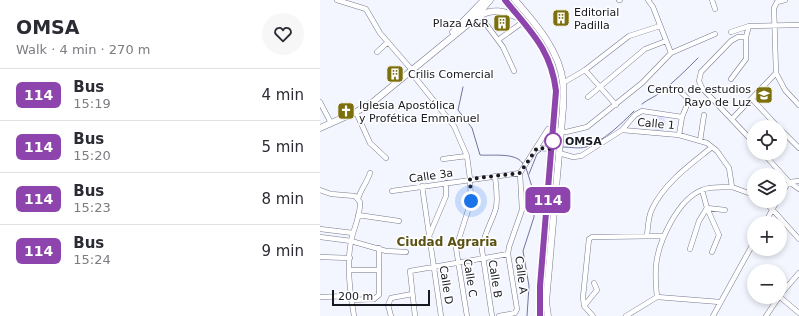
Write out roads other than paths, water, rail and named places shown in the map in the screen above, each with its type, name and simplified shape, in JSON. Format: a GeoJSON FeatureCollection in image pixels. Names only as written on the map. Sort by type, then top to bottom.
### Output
{"type":"FeatureCollection","features":[{"type":"Feature","properties":{"kind":"main road"},"geometry":{"type":"LineString","coordinates":[[320,128],[356,112],[373,102],[435,50],[440,43],[484,0]]}},
{"type":"Feature","properties":{"kind":"main road"},"geometry":{"type":"LineString","coordinates":[[435,50],[443,46],[473,20],[490,0]]}},
{"type":"Feature","properties":{"kind":"main road"},"geometry":{"type":"LineString","coordinates":[[505,0],[543,47],[552,66],[556,91],[540,286],[540,316]]}},
{"type":"Feature","properties":{"kind":"main road"},"geometry":{"type":"LineString","coordinates":[[515,0],[548,42],[558,62],[563,83],[561,131],[546,302],[548,316]]}},
{"type":"Feature","properties":{"kind":"main road"},"geometry":{"type":"LineString","coordinates":[[473,20],[486,12],[497,10],[522,20]]}},
{"type":"Feature","properties":{"kind":"street","name":"Calle C"},"geometry":{"type":"LineString","coordinates":[[337,0],[366,9],[388,42],[454,126],[466,156],[470,179],[471,201],[456,244],[467,316]]}},
{"type":"Feature","properties":{"kind":"street"},"geometry":{"type":"LineString","coordinates":[[648,0],[653,7],[671,53]]}},
{"type":"Feature","properties":{"kind":"street"},"geometry":{"type":"LineString","coordinates":[[712,0],[715,9]]}},
{"type":"Feature","properties":{"kind":"street"},"geometry":{"type":"LineString","coordinates":[[785,0],[775,5],[774,25],[776,73],[785,90],[799,105]]}},
{"type":"Feature","properties":{"kind":"street"},"geometry":{"type":"LineString","coordinates":[[480,16],[498,40],[514,71]]}},
{"type":"Feature","properties":{"kind":"street"},"geometry":{"type":"LineString","coordinates":[[498,40],[522,20]]}},
{"type":"Feature","properties":{"kind":"street"},"geometry":{"type":"LineString","coordinates":[[732,32],[749,26],[799,25]]}},
{"type":"Feature","properties":{"kind":"street"},"geometry":{"type":"LineString","coordinates":[[563,83],[585,70],[629,36],[660,26]]}},
{"type":"Feature","properties":{"kind":"street"},"geometry":{"type":"LineString","coordinates":[[731,79],[746,59],[746,37],[749,26]]}},
{"type":"Feature","properties":{"kind":"street"},"geometry":{"type":"LineString","coordinates":[[521,171],[548,129],[561,131],[580,130],[588,127],[642,83],[671,53],[715,34]]}},
{"type":"Feature","properties":{"kind":"street"},"geometry":{"type":"LineString","coordinates":[[746,37],[738,37],[732,40],[701,72],[699,76],[702,88],[747,135]]}},
{"type":"Feature","properties":{"kind":"street"},"geometry":{"type":"LineString","coordinates":[[588,97],[645,49],[666,41]]}},
{"type":"Feature","properties":{"kind":"street"},"geometry":{"type":"LineString","coordinates":[[377,52],[388,42]]}},
{"type":"Feature","properties":{"kind":"street"},"geometry":{"type":"LineString","coordinates":[[585,70],[616,105]]}},
{"type":"Feature","properties":{"kind":"street"},"geometry":{"type":"LineString","coordinates":[[732,119],[776,73]]}},
{"type":"Feature","properties":{"kind":"street"},"geometry":{"type":"LineString","coordinates":[[679,135],[682,117],[688,100],[680,91]]}},
{"type":"Feature","properties":{"kind":"street"},"geometry":{"type":"LineString","coordinates":[[752,99],[772,120]]}},
{"type":"Feature","properties":{"kind":"street"},"geometry":{"type":"LineString","coordinates":[[320,102],[331,123]]}},
{"type":"Feature","properties":{"kind":"street"},"geometry":{"type":"LineString","coordinates":[[622,130],[635,115],[642,111],[682,117]]}},
{"type":"Feature","properties":{"kind":"street"},"geometry":{"type":"LineString","coordinates":[[356,112],[370,143],[386,158]]}},
{"type":"Feature","properties":{"kind":"street"},"geometry":{"type":"LineString","coordinates":[[700,141],[704,115]]}},
{"type":"Feature","properties":{"kind":"street","name":"Calle 1"},"geometry":{"type":"LineString","coordinates":[[559,153],[573,157],[581,156],[622,130],[679,135],[707,143],[712,147],[729,168],[732,187]]}},
{"type":"Feature","properties":{"kind":"street"},"geometry":{"type":"LineString","coordinates":[[787,136],[799,148]]}},
{"type":"Feature","properties":{"kind":"street"},"geometry":{"type":"LineString","coordinates":[[647,236],[652,208],[663,192],[691,163],[712,147]]}},
{"type":"Feature","properties":{"kind":"street"},"geometry":{"type":"LineString","coordinates":[[537,148],[552,149]]}},
{"type":"Feature","properties":{"kind":"street"},"geometry":{"type":"LineString","coordinates":[[443,159],[466,156]]}},
{"type":"Feature","properties":{"kind":"street"},"geometry":{"type":"LineString","coordinates":[[770,160],[790,182],[799,189]]}},
{"type":"Feature","properties":{"kind":"street","name":"Calle 3a"},"geometry":{"type":"LineString","coordinates":[[392,191],[521,171]]}},
{"type":"Feature","properties":{"kind":"street","name":"Calle A"},"geometry":{"type":"LineString","coordinates":[[499,316],[515,313],[517,309],[508,254],[522,210],[521,171]]}},
{"type":"Feature","properties":{"kind":"street"},"geometry":{"type":"LineString","coordinates":[[354,316],[351,298],[351,241],[360,205],[358,199],[361,188],[368,180],[370,173]]}},
{"type":"Feature","properties":{"kind":"street","name":"Calle B"},"geometry":{"type":"LineString","coordinates":[[492,316],[482,243],[496,206],[496,176]]}},
{"type":"Feature","properties":{"kind":"street"},"geometry":{"type":"LineString","coordinates":[[787,186],[790,182],[799,181]]}},
{"type":"Feature","properties":{"kind":"street"},"geometry":{"type":"LineString","coordinates":[[429,237],[446,196],[446,183]]}},
{"type":"Feature","properties":{"kind":"street","name":"Calle D"},"geometry":{"type":"LineString","coordinates":[[422,186],[441,316]]}},
{"type":"Feature","properties":{"kind":"street"},"geometry":{"type":"LineString","coordinates":[[657,297],[656,265],[664,236],[684,203],[692,195],[702,190],[732,187],[747,192]]}},
{"type":"Feature","properties":{"kind":"street"},"geometry":{"type":"LineString","coordinates":[[320,190],[331,194],[354,196],[358,199]]}},
{"type":"Feature","properties":{"kind":"street"},"geometry":{"type":"LineString","coordinates":[[702,190],[707,208],[719,234],[712,252]]}},
{"type":"Feature","properties":{"kind":"street"},"geometry":{"type":"LineString","coordinates":[[707,208],[725,210]]}},
{"type":"Feature","properties":{"kind":"street"},"geometry":{"type":"LineString","coordinates":[[690,249],[699,221],[707,208]]}},
{"type":"Feature","properties":{"kind":"street"},"geometry":{"type":"LineString","coordinates":[[768,216],[772,209],[799,239]]}},
{"type":"Feature","properties":{"kind":"street"},"geometry":{"type":"LineString","coordinates":[[358,215],[399,221]]}},
{"type":"Feature","properties":{"kind":"street"},"geometry":{"type":"LineString","coordinates":[[320,229],[353,233]]}},
{"type":"Feature","properties":{"kind":"street"},"geometry":{"type":"LineString","coordinates":[[593,316],[584,306],[583,293],[589,239],[592,237],[664,236]]}},
{"type":"Feature","properties":{"kind":"street"},"geometry":{"type":"LineString","coordinates":[[320,237],[351,241],[378,248],[406,252]]}},
{"type":"Feature","properties":{"kind":"street"},"geometry":{"type":"LineString","coordinates":[[320,297],[374,299],[377,297],[379,295],[378,248]]}},
{"type":"Feature","properties":{"kind":"street"},"geometry":{"type":"LineString","coordinates":[[415,316],[409,273],[413,269],[508,254]]}},
{"type":"Feature","properties":{"kind":"street"},"geometry":{"type":"LineString","coordinates":[[713,316],[747,254]]}},
{"type":"Feature","properties":{"kind":"street"},"geometry":{"type":"LineString","coordinates":[[320,257],[350,258]]}},
{"type":"Feature","properties":{"kind":"street"},"geometry":{"type":"LineString","coordinates":[[350,270],[378,270]]}},
{"type":"Feature","properties":{"kind":"street"},"geometry":{"type":"LineString","coordinates":[[787,287],[799,272]]}},
{"type":"Feature","properties":{"kind":"street"},"geometry":{"type":"LineString","coordinates":[[584,306],[596,290],[594,283]]}},
{"type":"Feature","properties":{"kind":"street"},"geometry":{"type":"LineString","coordinates":[[391,316],[388,305],[391,298],[412,294]]}},
{"type":"Feature","properties":{"kind":"street"},"geometry":{"type":"LineString","coordinates":[[626,316],[657,297],[720,302]]}},
{"type":"Feature","properties":{"kind":"street"},"geometry":{"type":"LineString","coordinates":[[787,302],[799,313]]}},
{"type":"Feature","properties":{"kind":"street"},"geometry":{"type":"LineString","coordinates":[[766,316],[774,304]]}},
{"type":"Feature","properties":{"kind":"waterway"},"geometry":{"type":"LineString","coordinates":[[642,104],[659,94],[698,58]]}},
{"type":"Feature","properties":{"kind":"waterway"},"geometry":{"type":"LineString","coordinates":[[463,87],[458,110],[472,128],[480,155],[510,156],[520,160],[523,164]]}},
{"type":"Feature","properties":{"kind":"waterway"},"geometry":{"type":"LineString","coordinates":[[563,147],[580,148],[599,141],[612,132],[634,111]]}},
{"type":"Feature","properties":{"kind":"waterway"},"geometry":{"type":"LineString","coordinates":[[529,174],[537,154],[541,151]]}},
{"type":"Feature","properties":{"kind":"waterway"},"geometry":{"type":"LineString","coordinates":[[526,168],[534,193],[534,217],[523,251],[529,286],[527,316]]}},
{"type":"Feature","properties":{"kind":"place","name":"Editorial Padilla"},"geometry":{"type":"Point","coordinates":[561,18]}},
{"type":"Feature","properties":{"kind":"place","name":"Plaza A&R"},"geometry":{"type":"Point","coordinates":[502,23]}},
{"type":"Feature","properties":{"kind":"place","name":"Crilis Comercial"},"geometry":{"type":"Point","coordinates":[395,74]}},
{"type":"Feature","properties":{"kind":"place","name":"Centro de estudios Rayo de Luz"},"geometry":{"type":"Point","coordinates":[764,95]}},
{"type":"Feature","properties":{"kind":"place","name":"Iglesia Apostólica y Profética Emmanuel"},"geometry":{"type":"Point","coordinates":[346,111]}},
{"type":"Feature","properties":{"kind":"place","name":"OMSA"},"geometry":{"type":"Point","coordinates":[553,141]}},
{"type":"Feature","properties":{"kind":"district","name":"Ciudad Agraria"},"geometry":{"type":"Point","coordinates":[447,242]}}]}
